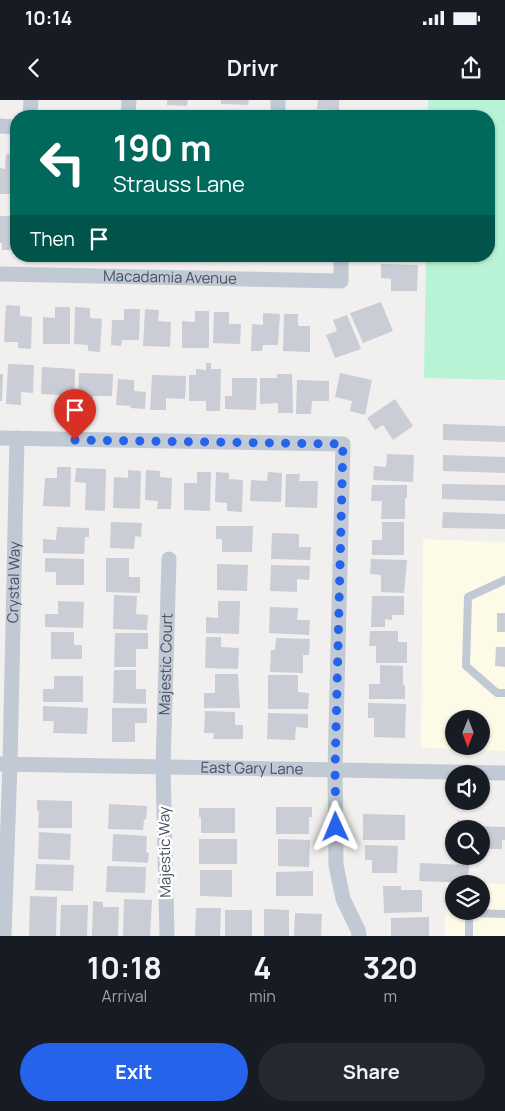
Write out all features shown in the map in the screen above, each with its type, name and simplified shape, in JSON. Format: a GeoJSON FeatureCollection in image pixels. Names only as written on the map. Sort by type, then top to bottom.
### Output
{"type":"FeatureCollection","features":[{"type":"Feature","properties":{"kind":"street","name":"Macadamia Avenue"},"geometry":{"type":"LineString","coordinates":[[0,274],[341,281],[341,262]]}},
{"type":"Feature","properties":{"kind":"street"},"geometry":{"type":"LineString","coordinates":[[0,438],[343,444],[335,770],[336,865],[343,899],[359,936]]}},
{"type":"Feature","properties":{"kind":"street","name":"Crystal Way"},"geometry":{"type":"LineString","coordinates":[[4,936],[5,764],[17,438]]}},
{"type":"Feature","properties":{"kind":"street","name":"Majestic Court"},"geometry":{"type":"LineString","coordinates":[[164,767],[169,559]]}},
{"type":"Feature","properties":{"kind":"street","name":"East Gary Lane"},"geometry":{"type":"LineString","coordinates":[[5,764],[505,773]]}},
{"type":"Feature","properties":{"kind":"street","name":"Majestic Way"},"geometry":{"type":"LineString","coordinates":[[164,767],[167,936]]}},
{"type":"Feature","properties":{"kind":"lane"},"geometry":{"type":"LineString","coordinates":[[505,580],[468,597],[466,666],[496,693],[505,693]]}},
{"type":"Feature","properties":{"kind":"lane"},"geometry":{"type":"LineString","coordinates":[[469,936],[469,918],[472,913],[505,914]]}},
{"type":"Feature","properties":{"kind":"shaded area"},"geometry":{"type":"Polygon","coordinates":[[[423,539],[505,542],[505,751],[490,750],[490,710],[445,710],[445,749],[421,748],[423,539]]]}},
{"type":"Feature","properties":{"kind":"shaded area"},"geometry":{"type":"Polygon","coordinates":[[[490,883],[505,884],[505,936],[445,936],[445,920],[490,920],[490,883]]]}},
{"type":"Feature","properties":{"kind":"green space"},"geometry":{"type":"Polygon","coordinates":[[[428,100],[505,100],[505,380],[424,378],[426,262],[495,262],[495,110],[428,110],[428,100]]]}},
{"type":"Feature","properties":{"kind":"building"},"geometry":{"type":"Polygon","coordinates":[[[167,100],[188,100],[187,106],[167,105],[167,100]]]}},
{"type":"Feature","properties":{"kind":"building"},"geometry":{"type":"Polygon","coordinates":[[[221,100],[249,100],[248,105],[221,104],[221,100]]]}},
{"type":"Feature","properties":{"kind":"building"},"geometry":{"type":"Polygon","coordinates":[[[318,100],[339,100],[339,110],[317,109],[318,100]]]}},
{"type":"Feature","properties":{"kind":"building"},"geometry":{"type":"Polygon","coordinates":[[[6,154],[10,154],[10,194],[0,194],[0,168],[5,169],[6,154]]]}},
{"type":"Feature","properties":{"kind":"building"},"geometry":{"type":"Polygon","coordinates":[[[0,216],[10,216],[10,250],[2,250],[2,243],[0,243],[0,216]]]}},
{"type":"Feature","properties":{"kind":"building"},"geometry":{"type":"Polygon","coordinates":[[[381,264],[418,265],[417,291],[391,291],[391,279],[381,278],[381,264]]]}},
{"type":"Feature","properties":{"kind":"building"},"geometry":{"type":"Polygon","coordinates":[[[381,302],[393,331],[363,343],[350,313],[381,302]]]}},
{"type":"Feature","properties":{"kind":"building"},"geometry":{"type":"Polygon","coordinates":[[[6,305],[20,306],[20,316],[32,317],[31,349],[18,348],[18,342],[4,342],[6,305]]]}},
{"type":"Feature","properties":{"kind":"building"},"geometry":{"type":"Polygon","coordinates":[[[55,307],[70,307],[70,344],[43,344],[43,317],[55,318],[55,307]]]}},
{"type":"Feature","properties":{"kind":"building"},"geometry":{"type":"Polygon","coordinates":[[[75,307],[90,308],[90,318],[102,319],[100,352],[88,351],[88,345],[74,344],[75,307]]]}},
{"type":"Feature","properties":{"kind":"building"},"geometry":{"type":"Polygon","coordinates":[[[124,309],[140,309],[139,340],[122,340],[121,346],[111,345],[112,320],[124,320],[124,309]]]}},
{"type":"Feature","properties":{"kind":"building"},"geometry":{"type":"Polygon","coordinates":[[[145,309],[159,310],[158,321],[171,322],[170,347],[143,346],[145,309]]]}},
{"type":"Feature","properties":{"kind":"building"},"geometry":{"type":"Polygon","coordinates":[[[195,311],[209,311],[209,348],[182,348],[182,321],[195,322],[195,311]]]}},
{"type":"Feature","properties":{"kind":"building"},"geometry":{"type":"Polygon","coordinates":[[[214,312],[229,312],[229,324],[241,324],[240,344],[213,343],[214,312]]]}},
{"type":"Feature","properties":{"kind":"building"},"geometry":{"type":"Polygon","coordinates":[[[263,313],[280,314],[278,345],[263,345],[262,351],[251,351],[252,324],[263,325],[263,313]]]}},
{"type":"Feature","properties":{"kind":"building"},"geometry":{"type":"Polygon","coordinates":[[[284,314],[298,314],[298,326],[310,326],[310,352],[283,351],[284,314]]]}},
{"type":"Feature","properties":{"kind":"building"},"geometry":{"type":"Polygon","coordinates":[[[347,315],[361,349],[335,358],[326,335],[337,331],[333,320],[347,315]]]}},
{"type":"Feature","properties":{"kind":"building"},"geometry":{"type":"Polygon","coordinates":[[[206,363],[211,363],[211,369],[221,369],[220,411],[206,411],[206,401],[189,401],[189,375],[196,375],[196,369],[206,370],[206,363]]]}},
{"type":"Feature","properties":{"kind":"building"},"geometry":{"type":"Polygon","coordinates":[[[8,364],[34,365],[33,393],[21,392],[21,405],[6,404],[8,364]]]}},
{"type":"Feature","properties":{"kind":"building"},"geometry":{"type":"Polygon","coordinates":[[[42,367],[75,369],[74,407],[58,406],[59,395],[41,394],[42,367]]]}},
{"type":"Feature","properties":{"kind":"building"},"geometry":{"type":"Polygon","coordinates":[[[79,373],[113,374],[112,396],[93,396],[93,407],[78,407],[79,373]]]}},
{"type":"Feature","properties":{"kind":"building"},"geometry":{"type":"Polygon","coordinates":[[[340,373],[372,380],[365,415],[350,411],[352,401],[335,397],[340,373]]]}},
{"type":"Feature","properties":{"kind":"building"},"geometry":{"type":"Polygon","coordinates":[[[0,374],[3,374],[2,401],[0,401],[0,374]]]}},
{"type":"Feature","properties":{"kind":"building"},"geometry":{"type":"Polygon","coordinates":[[[277,374],[292,374],[293,413],[278,413],[278,403],[260,404],[260,378],[277,378],[277,374]]]}},
{"type":"Feature","properties":{"kind":"building"},"geometry":{"type":"Polygon","coordinates":[[[152,375],[186,376],[185,399],[166,398],[166,410],[150,410],[152,375]]]}},
{"type":"Feature","properties":{"kind":"building"},"geometry":{"type":"Polygon","coordinates":[[[232,378],[257,378],[256,410],[225,409],[225,396],[232,396],[232,378]]]}},
{"type":"Feature","properties":{"kind":"building"},"geometry":{"type":"Polygon","coordinates":[[[118,379],[134,380],[134,391],[146,392],[145,409],[116,405],[118,379]]]}},
{"type":"Feature","properties":{"kind":"building"},"geometry":{"type":"Polygon","coordinates":[[[297,380],[329,381],[329,401],[312,401],[311,414],[296,414],[297,380]]]}},
{"type":"Feature","properties":{"kind":"building"},"geometry":{"type":"Polygon","coordinates":[[[395,399],[413,426],[393,440],[383,425],[375,430],[367,418],[395,399]]]}},
{"type":"Feature","properties":{"kind":"building"},"geometry":{"type":"Polygon","coordinates":[[[443,424],[505,426],[505,442],[443,440],[443,424]]]}},
{"type":"Feature","properties":{"kind":"building"},"geometry":{"type":"Polygon","coordinates":[[[387,454],[414,455],[413,482],[373,480],[374,466],[386,467],[387,454]]]}},
{"type":"Feature","properties":{"kind":"building"},"geometry":{"type":"Polygon","coordinates":[[[443,455],[505,457],[505,473],[443,471],[443,455]]]}},
{"type":"Feature","properties":{"kind":"building"},"geometry":{"type":"Polygon","coordinates":[[[57,467],[71,467],[70,507],[43,506],[45,478],[57,478],[57,467]]]}},
{"type":"Feature","properties":{"kind":"building"},"geometry":{"type":"Polygon","coordinates":[[[76,468],[106,469],[105,511],[85,510],[86,483],[75,482],[76,468]]]}},
{"type":"Feature","properties":{"kind":"building"},"geometry":{"type":"Polygon","coordinates":[[[128,470],[141,471],[140,509],[113,508],[114,477],[128,478],[128,470]]]}},
{"type":"Feature","properties":{"kind":"building"},"geometry":{"type":"Polygon","coordinates":[[[146,470],[160,471],[160,477],[172,478],[171,509],[157,509],[158,501],[145,500],[146,470]]]}},
{"type":"Feature","properties":{"kind":"building"},"geometry":{"type":"Polygon","coordinates":[[[197,472],[211,472],[210,511],[184,510],[184,483],[197,483],[197,472]]]}},
{"type":"Feature","properties":{"kind":"building"},"geometry":{"type":"Polygon","coordinates":[[[216,472],[229,473],[229,479],[243,480],[242,512],[227,511],[227,503],[215,502],[216,472]]]}},
{"type":"Feature","properties":{"kind":"building"},"geometry":{"type":"Polygon","coordinates":[[[268,472],[282,473],[281,502],[250,501],[251,480],[267,481],[268,472]]]}},
{"type":"Feature","properties":{"kind":"building"},"geometry":{"type":"Polygon","coordinates":[[[286,474],[300,474],[299,481],[318,481],[317,508],[285,507],[286,474]]]}},
{"type":"Feature","properties":{"kind":"building"},"geometry":{"type":"Polygon","coordinates":[[[442,484],[505,485],[505,501],[442,499],[442,484]]]}},
{"type":"Feature","properties":{"kind":"building"},"geometry":{"type":"Polygon","coordinates":[[[372,485],[407,485],[405,519],[381,519],[382,501],[371,501],[372,485]]]}},
{"type":"Feature","properties":{"kind":"building"},"geometry":{"type":"Polygon","coordinates":[[[443,512],[505,514],[505,529],[442,528],[443,512]]]}},
{"type":"Feature","properties":{"kind":"building"},"geometry":{"type":"Polygon","coordinates":[[[111,522],[142,523],[141,537],[135,536],[134,549],[110,548],[111,522]]]}},
{"type":"Feature","properties":{"kind":"building"},"geometry":{"type":"Polygon","coordinates":[[[382,522],[404,522],[404,555],[372,555],[372,540],[382,540],[382,522]]]}},
{"type":"Feature","properties":{"kind":"building"},"geometry":{"type":"Polygon","coordinates":[[[216,526],[253,526],[252,552],[222,552],[222,539],[216,539],[216,526]]]}},
{"type":"Feature","properties":{"kind":"building"},"geometry":{"type":"Polygon","coordinates":[[[57,527],[89,528],[89,537],[85,537],[84,554],[43,553],[43,539],[56,540],[57,527]]]}},
{"type":"Feature","properties":{"kind":"building"},"geometry":{"type":"Polygon","coordinates":[[[272,533],[299,534],[299,547],[311,547],[310,560],[271,559],[272,533]]]}},
{"type":"Feature","properties":{"kind":"building"},"geometry":{"type":"Polygon","coordinates":[[[45,558],[84,559],[84,585],[56,585],[56,572],[45,572],[45,558]]]}},
{"type":"Feature","properties":{"kind":"building"},"geometry":{"type":"Polygon","coordinates":[[[106,558],[129,558],[129,577],[140,577],[140,593],[106,592],[106,558]]]}},
{"type":"Feature","properties":{"kind":"building"},"geometry":{"type":"Polygon","coordinates":[[[371,559],[407,560],[404,593],[381,592],[381,575],[370,574],[371,559]]]}},
{"type":"Feature","properties":{"kind":"building"},"geometry":{"type":"Polygon","coordinates":[[[217,564],[248,565],[247,591],[217,590],[217,564]]]}},
{"type":"Feature","properties":{"kind":"building"},"geometry":{"type":"Polygon","coordinates":[[[271,565],[310,566],[309,580],[297,579],[297,592],[270,591],[271,565]]]}},
{"type":"Feature","properties":{"kind":"building"},"geometry":{"type":"Polygon","coordinates":[[[114,595],[137,596],[136,614],[148,615],[147,630],[113,629],[114,595]]]}},
{"type":"Feature","properties":{"kind":"building"},"geometry":{"type":"Polygon","coordinates":[[[372,596],[404,596],[404,615],[392,615],[392,620],[385,619],[385,627],[371,627],[372,596]]]}},
{"type":"Feature","properties":{"kind":"building"},"geometry":{"type":"Polygon","coordinates":[[[58,601],[84,602],[83,628],[45,627],[45,614],[58,614],[58,601]]]}},
{"type":"Feature","properties":{"kind":"building"},"geometry":{"type":"Polygon","coordinates":[[[218,601],[240,601],[239,634],[206,633],[206,617],[218,618],[218,601]]]}},
{"type":"Feature","properties":{"kind":"building"},"geometry":{"type":"Polygon","coordinates":[[[270,607],[298,608],[297,620],[310,620],[309,635],[269,633],[270,607]]]}},
{"type":"Feature","properties":{"kind":"building"},"geometry":{"type":"Polygon","coordinates":[[[497,613],[505,613],[505,632],[497,632],[497,613]]]}},
{"type":"Feature","properties":{"kind":"building"},"geometry":{"type":"Polygon","coordinates":[[[370,631],[398,631],[398,642],[407,642],[407,663],[376,663],[376,646],[369,646],[370,631]]]}},
{"type":"Feature","properties":{"kind":"building"},"geometry":{"type":"Polygon","coordinates":[[[51,632],[74,632],[74,645],[82,645],[82,659],[51,659],[51,632]]]}},
{"type":"Feature","properties":{"kind":"building"},"geometry":{"type":"Polygon","coordinates":[[[115,633],[148,633],[148,649],[136,649],[136,667],[114,667],[115,633]]]}},
{"type":"Feature","properties":{"kind":"building"},"geometry":{"type":"Polygon","coordinates":[[[206,637],[221,637],[221,647],[239,648],[238,669],[205,668],[206,637]]]}},
{"type":"Feature","properties":{"kind":"building"},"geometry":{"type":"Polygon","coordinates":[[[276,638],[310,639],[309,655],[303,655],[303,673],[270,672],[271,650],[275,650],[276,638]]]}},
{"type":"Feature","properties":{"kind":"building"},"geometry":{"type":"Polygon","coordinates":[[[496,647],[505,647],[505,667],[495,666],[496,647]]]}},
{"type":"Feature","properties":{"kind":"building"},"geometry":{"type":"Polygon","coordinates":[[[380,665],[403,666],[405,699],[369,699],[369,684],[380,684],[380,665]]]}},
{"type":"Feature","properties":{"kind":"building"},"geometry":{"type":"Polygon","coordinates":[[[114,670],[136,670],[136,689],[146,689],[146,704],[113,703],[114,670]]]}},
{"type":"Feature","properties":{"kind":"building"},"geometry":{"type":"Polygon","coordinates":[[[215,674],[238,674],[240,708],[204,708],[204,693],[215,693],[215,674]]]}},
{"type":"Feature","properties":{"kind":"building"},"geometry":{"type":"Polygon","coordinates":[[[268,675],[298,675],[298,692],[309,693],[308,709],[268,709],[268,675]]]}},
{"type":"Feature","properties":{"kind":"building"},"geometry":{"type":"Polygon","coordinates":[[[54,676],[83,676],[83,702],[43,702],[43,689],[54,689],[54,676]]]}},
{"type":"Feature","properties":{"kind":"building"},"geometry":{"type":"Polygon","coordinates":[[[368,703],[406,704],[405,738],[374,737],[374,718],[368,718],[368,703]]]}},
{"type":"Feature","properties":{"kind":"building"},"geometry":{"type":"Polygon","coordinates":[[[43,706],[88,708],[87,734],[53,733],[54,721],[43,721],[43,706]]]}},
{"type":"Feature","properties":{"kind":"building"},"geometry":{"type":"Polygon","coordinates":[[[112,708],[147,708],[147,723],[135,723],[135,742],[112,742],[112,708]]]}},
{"type":"Feature","properties":{"kind":"building"},"geometry":{"type":"Polygon","coordinates":[[[205,711],[235,712],[235,725],[243,725],[243,739],[213,739],[214,733],[204,733],[205,711]]]}},
{"type":"Feature","properties":{"kind":"building"},"geometry":{"type":"Polygon","coordinates":[[[268,713],[308,714],[308,728],[296,727],[295,740],[267,739],[268,713]]]}},
{"type":"Feature","properties":{"kind":"building"},"geometry":{"type":"Polygon","coordinates":[[[37,800],[72,801],[72,828],[38,828],[39,811],[37,811],[37,800]]]}},
{"type":"Feature","properties":{"kind":"building"},"geometry":{"type":"Polygon","coordinates":[[[109,804],[147,806],[143,830],[108,829],[109,804]]]}},
{"type":"Feature","properties":{"kind":"building"},"geometry":{"type":"Polygon","coordinates":[[[276,807],[312,807],[312,817],[309,817],[309,834],[276,834],[276,807]]]}},
{"type":"Feature","properties":{"kind":"building"},"geometry":{"type":"Polygon","coordinates":[[[199,808],[235,808],[235,833],[201,833],[199,808]]]}},
{"type":"Feature","properties":{"kind":"building"},"geometry":{"type":"Polygon","coordinates":[[[363,814],[405,815],[405,840],[363,840],[363,814]]]}},
{"type":"Feature","properties":{"kind":"building"},"geometry":{"type":"Polygon","coordinates":[[[490,826],[505,827],[505,840],[502,840],[502,849],[490,849],[490,826]]]}},
{"type":"Feature","properties":{"kind":"building"},"geometry":{"type":"Polygon","coordinates":[[[39,832],[71,834],[70,860],[38,859],[39,832]]]}},
{"type":"Feature","properties":{"kind":"building"},"geometry":{"type":"Polygon","coordinates":[[[113,834],[147,836],[146,852],[149,853],[148,863],[112,861],[113,834]]]}},
{"type":"Feature","properties":{"kind":"building"},"geometry":{"type":"Polygon","coordinates":[[[199,839],[237,839],[237,864],[199,864],[199,839]]]}},
{"type":"Feature","properties":{"kind":"building"},"geometry":{"type":"Polygon","coordinates":[[[278,839],[310,840],[309,867],[278,866],[278,839]]]}},
{"type":"Feature","properties":{"kind":"building"},"geometry":{"type":"Polygon","coordinates":[[[365,845],[398,846],[397,873],[372,873],[372,860],[365,860],[365,845]]]}},
{"type":"Feature","properties":{"kind":"building"},"geometry":{"type":"Polygon","coordinates":[[[420,863],[469,865],[468,875],[445,875],[445,882],[419,881],[420,863]]]}},
{"type":"Feature","properties":{"kind":"building"},"geometry":{"type":"Polygon","coordinates":[[[36,864],[74,865],[73,891],[35,890],[36,864]]]}},
{"type":"Feature","properties":{"kind":"building"},"geometry":{"type":"Polygon","coordinates":[[[107,866],[146,867],[145,893],[106,892],[107,866]]]}},
{"type":"Feature","properties":{"kind":"building"},"geometry":{"type":"Polygon","coordinates":[[[200,870],[232,870],[232,897],[200,896],[200,870]]]}},
{"type":"Feature","properties":{"kind":"building"},"geometry":{"type":"Polygon","coordinates":[[[313,871],[313,896],[276,896],[276,872],[313,871]]]}},
{"type":"Feature","properties":{"kind":"building"},"geometry":{"type":"Polygon","coordinates":[[[383,886],[401,886],[401,890],[422,890],[422,912],[384,913],[383,886]]]}},
{"type":"Feature","properties":{"kind":"building"},"geometry":{"type":"Polygon","coordinates":[[[30,896],[57,897],[56,936],[29,936],[30,896]]]}},
{"type":"Feature","properties":{"kind":"building"},"geometry":{"type":"Polygon","coordinates":[[[124,899],[152,900],[150,936],[123,936],[124,899]]]}},
{"type":"Feature","properties":{"kind":"building"},"geometry":{"type":"Polygon","coordinates":[[[93,901],[103,902],[103,907],[119,907],[118,936],[92,936],[93,901]]]}},
{"type":"Feature","properties":{"kind":"building"},"geometry":{"type":"Polygon","coordinates":[[[61,905],[88,905],[87,936],[60,936],[61,905]]]}},
{"type":"Feature","properties":{"kind":"building"},"geometry":{"type":"Polygon","coordinates":[[[196,908],[221,908],[220,936],[195,936],[196,908]]]}},
{"type":"Feature","properties":{"kind":"building"},"geometry":{"type":"Polygon","coordinates":[[[264,909],[289,910],[289,936],[264,936],[264,909]]]}},
{"type":"Feature","properties":{"kind":"building"},"geometry":{"type":"Polygon","coordinates":[[[225,910],[252,910],[252,936],[225,936],[225,910]]]}},
{"type":"Feature","properties":{"kind":"building"},"geometry":{"type":"Polygon","coordinates":[[[295,913],[322,914],[321,936],[294,936],[295,913]]]}},
{"type":"Feature","properties":{"kind":"building"},"geometry":{"type":"Polygon","coordinates":[[[429,917],[429,936],[391,936],[391,918],[429,917]]]}},
{"type":"Feature","properties":{"kind":"route"},"geometry":{"type":"LineString","coordinates":[[75,440],[343,444],[335,770],[336,827]]}}]}
